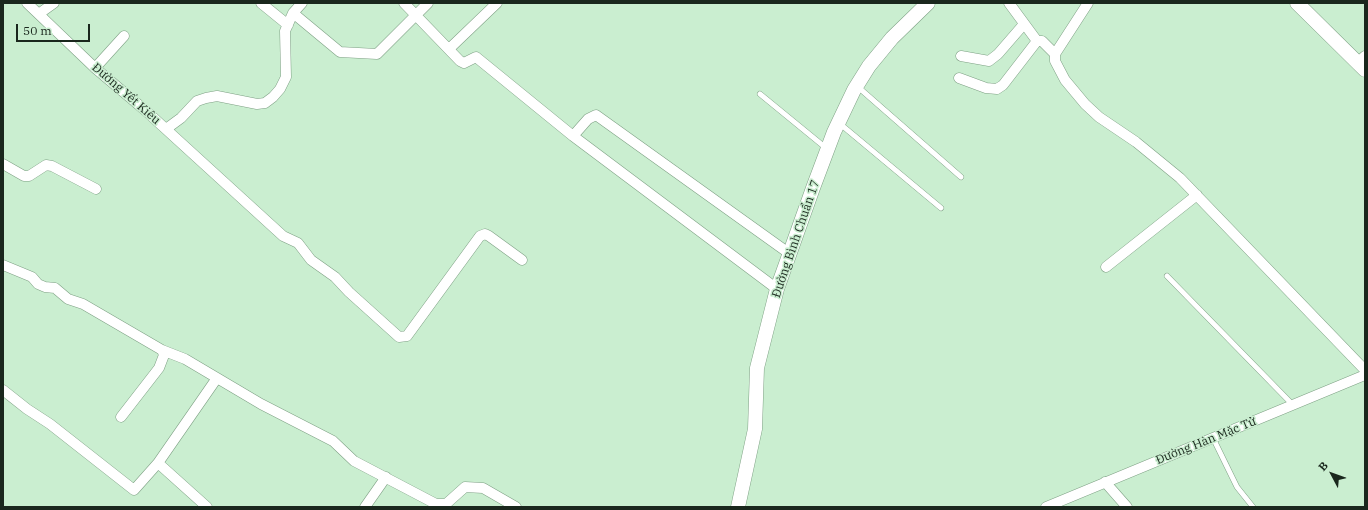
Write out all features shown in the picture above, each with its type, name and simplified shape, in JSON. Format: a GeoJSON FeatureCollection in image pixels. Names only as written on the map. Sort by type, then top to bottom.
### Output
{"type":"FeatureCollection","features":[{"type":"Feature","properties":{"kind":"street","name":"Đường Yết Kiêu"},"geometry":{"type":"LineString","coordinates":[[27,3],[40,13],[95,68],[166,129],[182,118],[197,101],[206,98],[217,96],[257,104],[264,103],[273,96],[280,89],[286,77],[284,43],[285,31],[293,13],[302,3]]}},
{"type":"Feature","properties":{"kind":"street"},"geometry":{"type":"LineString","coordinates":[[40,13],[54,3]]}},
{"type":"Feature","properties":{"kind":"street"},"geometry":{"type":"LineString","coordinates":[[261,3],[288,25]]}},
{"type":"Feature","properties":{"kind":"street"},"geometry":{"type":"LineString","coordinates":[[404,3],[449,49],[464,62],[476,56],[573,136],[777,289]]}},
{"type":"Feature","properties":{"kind":"street"},"geometry":{"type":"LineString","coordinates":[[293,13],[340,52],[377,54],[428,3]]}},
{"type":"Feature","properties":{"kind":"street"},"geometry":{"type":"LineString","coordinates":[[449,49],[497,3]]}},
{"type":"Feature","properties":{"kind":"street","name":"Đường Bình Chuẩn 17"},"geometry":{"type":"LineString","coordinates":[[738,507],[755,429],[757,368],[777,289],[828,150],[857,86],[878,54],[928,3]]}},
{"type":"Feature","properties":{"kind":"street"},"geometry":{"type":"LineString","coordinates":[[1009,3],[1037,41],[1042,41],[1054,54],[1055,61],[1065,80],[1085,104],[1099,117],[1154,155],[1197,195],[1365,370]]}},
{"type":"Feature","properties":{"kind":"street"},"geometry":{"type":"LineString","coordinates":[[1054,54],[1088,3]]}},
{"type":"Feature","properties":{"kind":"street"},"geometry":{"type":"LineString","coordinates":[[1297,3],[1362,63]]}},
{"type":"Feature","properties":{"kind":"street"},"geometry":{"type":"LineString","coordinates":[[961,56],[989,61],[998,54],[1024,24]]}},
{"type":"Feature","properties":{"kind":"street"},"geometry":{"type":"LineString","coordinates":[[95,68],[124,36]]}},
{"type":"Feature","properties":{"kind":"street"},"geometry":{"type":"LineString","coordinates":[[959,78],[986,88],[997,89],[1003,85],[1037,41]]}},
{"type":"Feature","properties":{"kind":"street"},"geometry":{"type":"LineString","coordinates":[[573,136],[588,119],[596,115],[790,254]]}},
{"type":"Feature","properties":{"kind":"street"},"geometry":{"type":"LineString","coordinates":[[166,129],[277,231],[298,243],[311,260],[335,277],[349,292],[399,337],[408,336],[480,236],[484,234],[489,236],[522,260]]}},
{"type":"Feature","properties":{"kind":"street"},"geometry":{"type":"LineString","coordinates":[[3,164],[24,176],[29,176],[46,165],[52,166],[96,190]]}},
{"type":"Feature","properties":{"kind":"street"},"geometry":{"type":"LineString","coordinates":[[1106,267],[1197,195]]}},
{"type":"Feature","properties":{"kind":"street"},"geometry":{"type":"LineString","coordinates":[[3,265],[32,277],[38,284],[45,287],[55,288],[71,301],[83,304],[162,350],[185,359],[266,406],[333,441],[354,461],[386,477],[429,504],[446,504],[465,488],[483,488],[516,507]]}},
{"type":"Feature","properties":{"kind":"street"},"geometry":{"type":"LineString","coordinates":[[121,417],[159,368],[164,355],[162,350]]}},
{"type":"Feature","properties":{"kind":"street","name":"Đường Hàn Mặc Tử"},"geometry":{"type":"LineString","coordinates":[[1046,507],[1064,504],[1105,482],[1365,375]]}},
{"type":"Feature","properties":{"kind":"street"},"geometry":{"type":"LineString","coordinates":[[3,390],[27,409],[50,424],[134,490],[158,463],[217,378]]}},
{"type":"Feature","properties":{"kind":"street"},"geometry":{"type":"LineString","coordinates":[[158,463],[207,507]]}},
{"type":"Feature","properties":{"kind":"street"},"geometry":{"type":"LineString","coordinates":[[365,507],[386,477]]}},
{"type":"Feature","properties":{"kind":"street"},"geometry":{"type":"LineString","coordinates":[[1105,482],[1126,507]]}},
{"type":"Feature","properties":{"kind":"lane"},"geometry":{"type":"LineString","coordinates":[[857,86],[961,177]]}},
{"type":"Feature","properties":{"kind":"lane"},"geometry":{"type":"LineString","coordinates":[[760,94],[828,150]]}},
{"type":"Feature","properties":{"kind":"lane"},"geometry":{"type":"LineString","coordinates":[[839,123],[941,208]]}},
{"type":"Feature","properties":{"kind":"lane"},"geometry":{"type":"LineString","coordinates":[[1166,276],[1293,405]]}},
{"type":"Feature","properties":{"kind":"lane"},"geometry":{"type":"LineString","coordinates":[[1213,438],[1237,487],[1253,507]]}}]}
